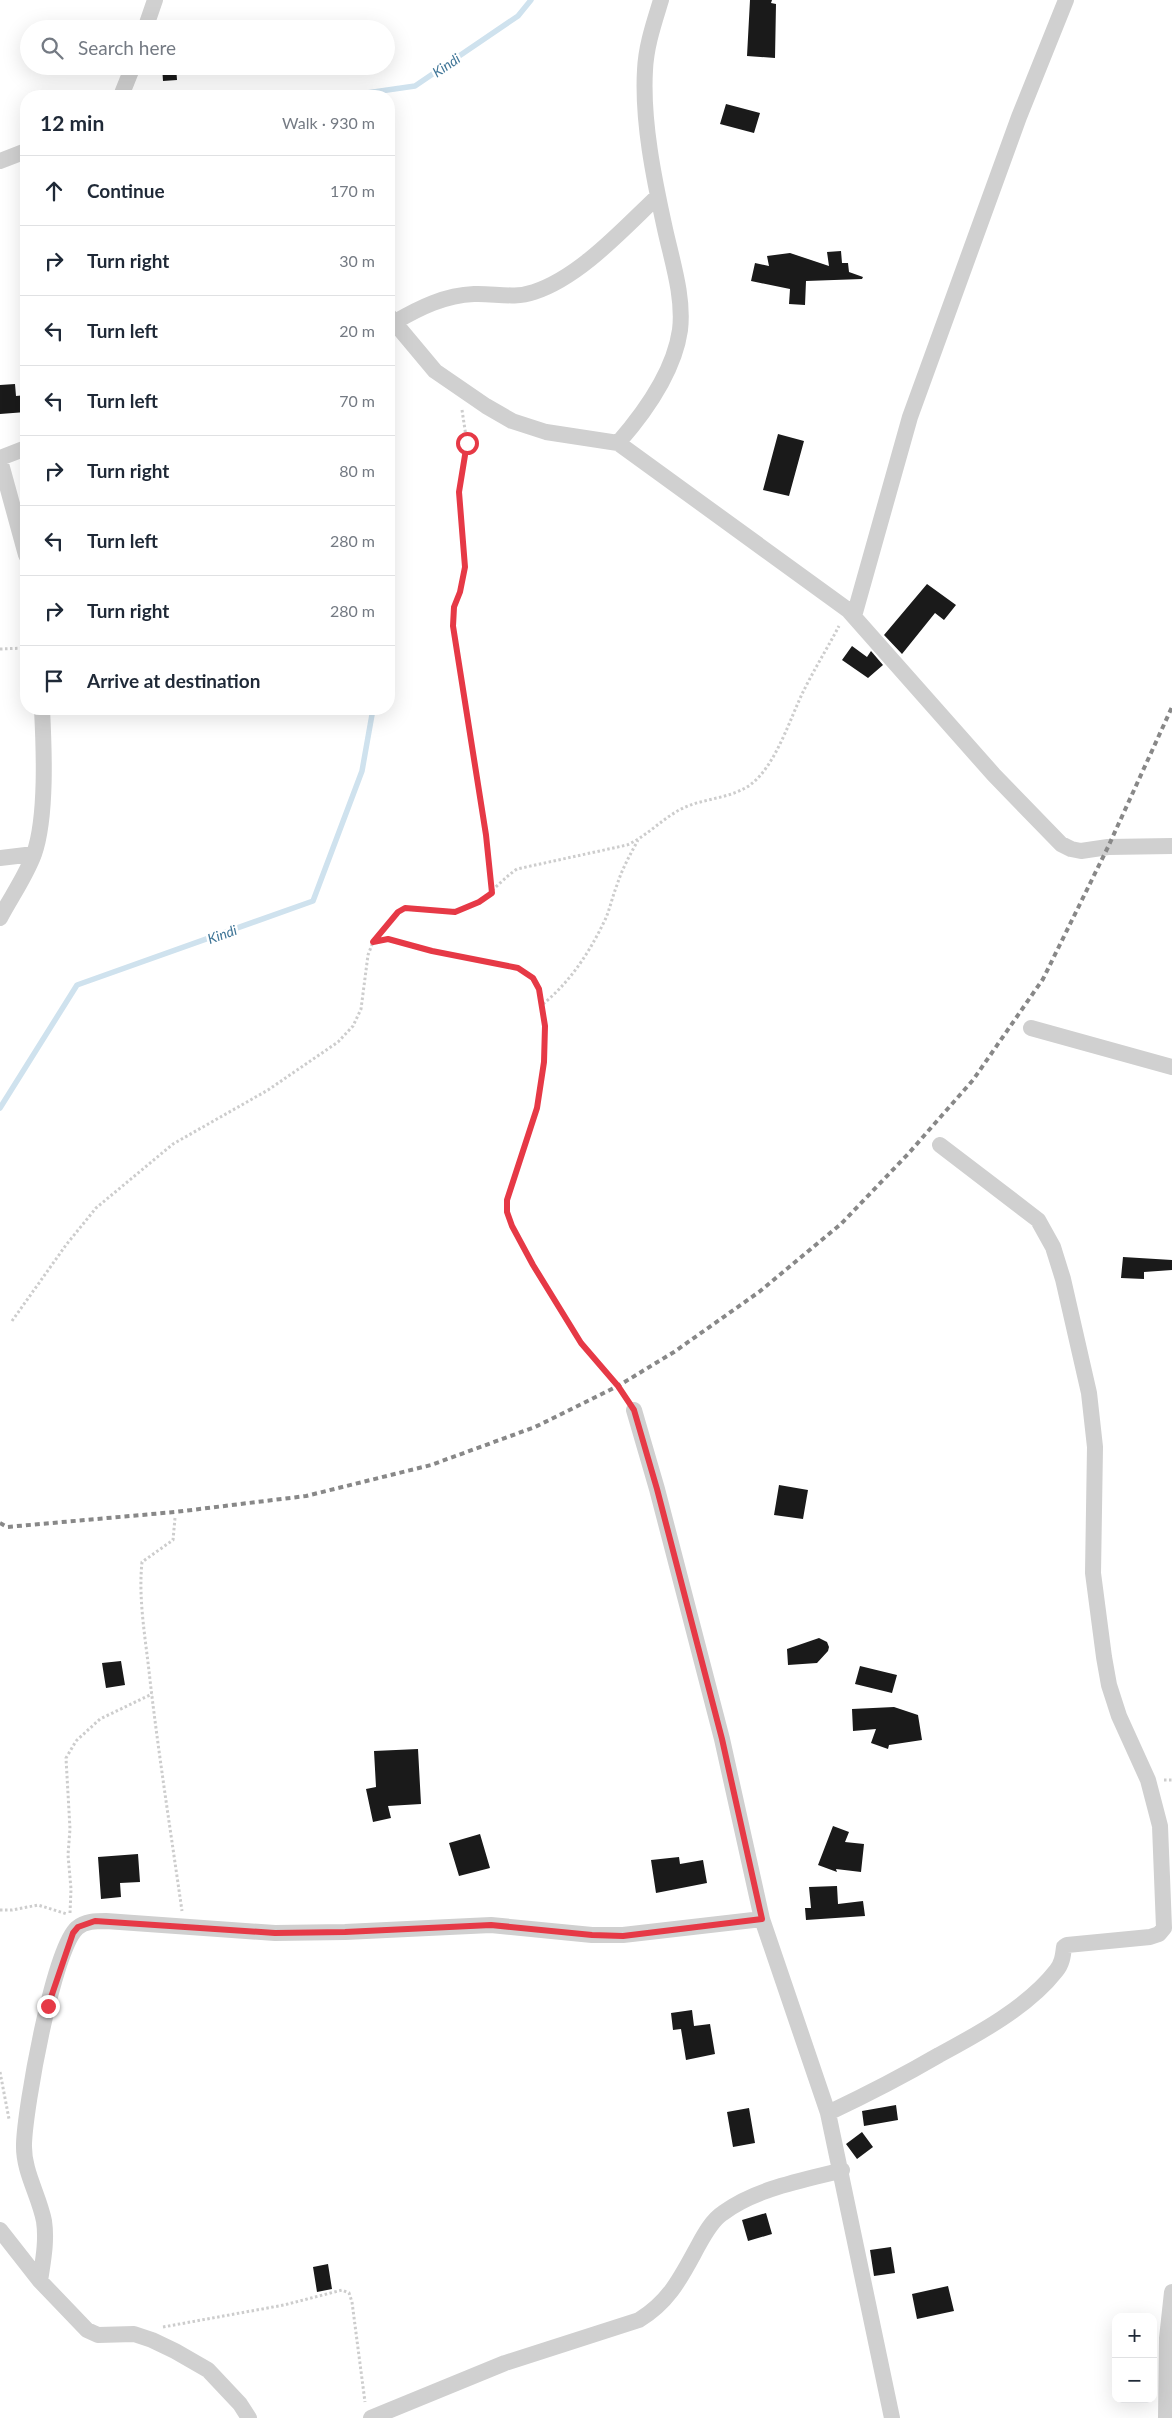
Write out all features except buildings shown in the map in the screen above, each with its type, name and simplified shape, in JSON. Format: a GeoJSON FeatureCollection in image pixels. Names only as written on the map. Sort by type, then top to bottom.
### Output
{"type":"FeatureCollection","features":[{"type":"Feature","properties":{"kind":"street"},"geometry":{"type":"LineString","coordinates":[[148,20],[155,0]]}},
{"type":"Feature","properties":{"kind":"street"},"geometry":{"type":"LineString","coordinates":[[618,442],[636,423],[661,383],[674,353],[680,330],[679,297],[658,196],[645,100],[644,70],[649,40],[661,0]]}},
{"type":"Feature","properties":{"kind":"street"},"geometry":{"type":"LineString","coordinates":[[851,613],[910,418],[1019,118],[1066,0]]}},
{"type":"Feature","properties":{"kind":"street"},"geometry":{"type":"LineString","coordinates":[[123,90],[129,75]]}},
{"type":"Feature","properties":{"kind":"street"},"geometry":{"type":"LineString","coordinates":[[0,161],[20,153]]}},
{"type":"Feature","properties":{"kind":"street"},"geometry":{"type":"LineString","coordinates":[[395,318],[456,295],[517,296],[534,292],[550,285],[588,260],[658,196]]}},
{"type":"Feature","properties":{"kind":"street"},"geometry":{"type":"LineString","coordinates":[[395,323],[435,371],[458,387],[512,420],[546,432],[618,442],[851,613],[994,775],[1061,844],[1071,850],[1081,851],[1108,847],[1172,846]]}},
{"type":"Feature","properties":{"kind":"street"},"geometry":{"type":"LineString","coordinates":[[20,451],[0,459],[20,533]]}},
{"type":"Feature","properties":{"kind":"street"},"geometry":{"type":"LineString","coordinates":[[0,918],[34,854],[39,831],[44,762],[42,715]]}},
{"type":"Feature","properties":{"kind":"street"},"geometry":{"type":"LineString","coordinates":[[0,858],[34,854]]}},
{"type":"Feature","properties":{"kind":"street"},"geometry":{"type":"LineString","coordinates":[[1031,1028],[1172,1067]]}},
{"type":"Feature","properties":{"kind":"street"},"geometry":{"type":"LineString","coordinates":[[828,2113],[874,2092],[993,2024],[1032,1994],[1056,1972],[1061,1964],[1064,1947],[1067,1945],[1150,1937],[1159,1934],[1164,1928],[1160,1826],[1148,1780],[1119,1716],[1104,1658],[1093,1573],[1095,1448],[1089,1393],[1064,1279],[1053,1247],[1038,1220],[940,1145]]}},
{"type":"Feature","properties":{"kind":"street"},"geometry":{"type":"LineString","coordinates":[[634,1410],[657,1489],[722,1739],[762,1919],[828,2113],[842,2170],[892,2418]]}},
{"type":"Feature","properties":{"kind":"street"},"geometry":{"type":"LineString","coordinates":[[40,2281],[45,2244],[44,2221],[26,2165],[24,2145],[35,2066],[48,2006],[73,1933],[78,1927],[95,1921],[275,1933],[345,1932],[491,1925],[592,1935],[623,1936],[762,1919]]}},
{"type":"Feature","properties":{"kind":"street"},"geometry":{"type":"LineString","coordinates":[[368,2413],[505,2363],[639,2320],[656,2310],[669,2296],[705,2234],[722,2213],[751,2197],[842,2170]]}},
{"type":"Feature","properties":{"kind":"street"},"geometry":{"type":"LineString","coordinates":[[0,2230],[40,2281],[87,2330],[98,2335],[134,2334],[152,2340],[208,2370],[240,2404],[249,2418]]}},
{"type":"Feature","properties":{"kind":"street"},"geometry":{"type":"LineString","coordinates":[[1166,2418],[1167,2338],[1172,2292]]}},
{"type":"Feature","properties":{"kind":"path"},"geometry":{"type":"LineString","coordinates":[[458,387],[467,443],[459,492],[465,567],[460,592],[454,607],[453,626],[486,835],[492,893]]}},
{"type":"Feature","properties":{"kind":"path"},"geometry":{"type":"LineString","coordinates":[[12,1321],[66,1245],[96,1208],[173,1144],[268,1090],[314,1060],[353,1026],[361,1009],[368,955],[373,942],[398,912],[405,908],[455,912],[479,902],[492,893],[507,876],[517,869],[622,846],[639,840],[673,814],[690,805],[738,791],[750,785],[763,773],[851,613]]}},
{"type":"Feature","properties":{"kind":"path"},"geometry":{"type":"LineString","coordinates":[[0,649],[20,648]]}},
{"type":"Feature","properties":{"kind":"path"},"geometry":{"type":"LineString","coordinates":[[543,1004],[569,979],[592,945],[605,921],[624,865],[639,840]]}},
{"type":"Feature","properties":{"kind":"path"},"geometry":{"type":"LineString","coordinates":[[373,942],[388,939],[416,948],[518,968],[533,978],[539,989],[543,1004],[545,1026],[544,1062],[537,1108],[507,1200],[507,1212],[512,1226],[533,1265],[581,1343],[618,1386],[634,1410]]}},
{"type":"Feature","properties":{"kind":"path"},"geometry":{"type":"LineString","coordinates":[[175,1518],[173,1540],[142,1562],[143,1617],[184,1926]]}},
{"type":"Feature","properties":{"kind":"path"},"geometry":{"type":"LineString","coordinates":[[0,1910],[38,1905],[70,1915],[71,1889],[68,1854],[70,1829],[66,1758],[76,1741],[100,1719],[152,1694]]}},
{"type":"Feature","properties":{"kind":"path"},"geometry":{"type":"LineString","coordinates":[[160,2328],[284,2305],[342,2290],[349,2293],[352,2302],[368,2413]]}},
{"type":"Feature","properties":{"kind":"waterway","name":"Kindi"},"geometry":{"type":"LineString","coordinates":[[387,90],[415,86],[518,16],[531,0]]}},
{"type":"Feature","properties":{"kind":"waterway","name":"Kindi"},"geometry":{"type":"LineString","coordinates":[[0,1108],[77,985],[313,901],[362,771],[372,715]]}},
{"type":"Feature","properties":{"kind":"railway"},"geometry":{"type":"LineString","coordinates":[[0,1523],[7,1527],[175,1512],[306,1496],[431,1465],[535,1427],[618,1386],[674,1352],[759,1292],[841,1224],[908,1154],[973,1080],[1043,979],[1108,847],[1172,707]]}},
{"type":"Feature","properties":{"kind":"route"},"geometry":{"type":"LineString","coordinates":[[48,2006],[73,1933],[78,1927],[95,1921],[275,1933],[345,1932],[491,1925],[592,1935],[623,1936],[762,1919],[722,1739],[678,1577],[657,1489],[634,1410],[618,1386],[581,1343],[533,1265],[512,1226],[507,1212],[507,1200],[537,1108],[544,1062],[545,1026],[543,1004],[539,989],[533,978],[518,968],[400,944],[388,939],[373,942],[398,912],[405,908],[414,907],[455,912],[479,902],[492,893],[490,860],[458,668],[452,615],[460,592],[465,567],[459,492],[467,443]]}}]}
